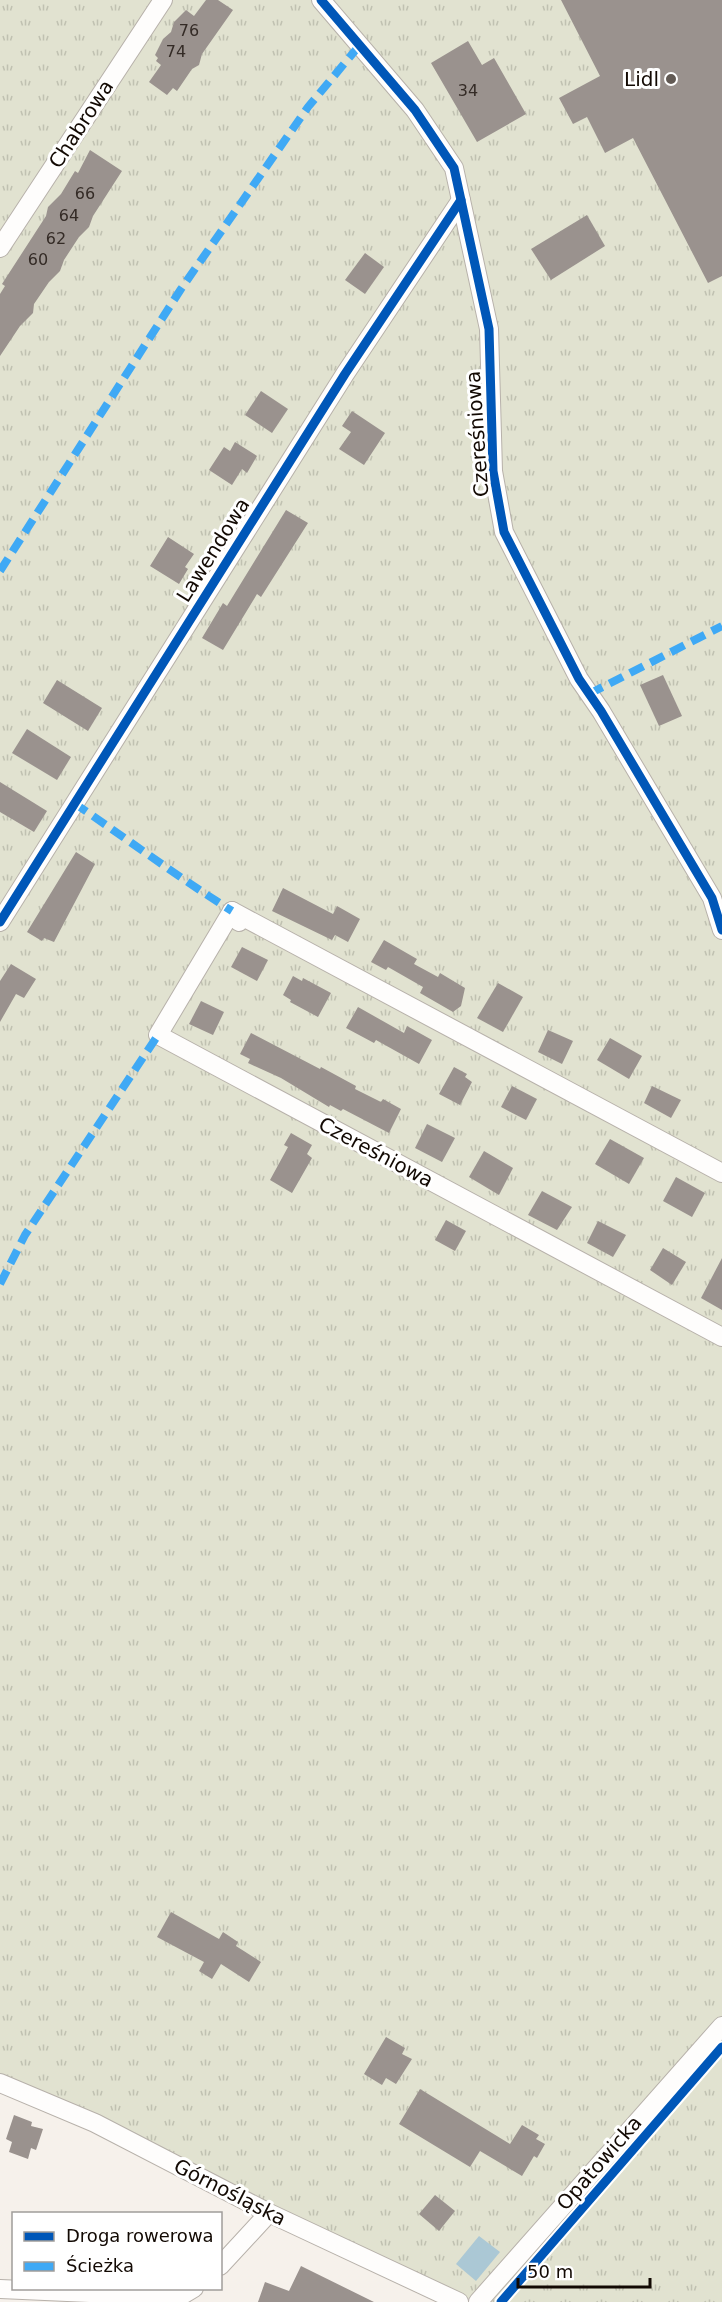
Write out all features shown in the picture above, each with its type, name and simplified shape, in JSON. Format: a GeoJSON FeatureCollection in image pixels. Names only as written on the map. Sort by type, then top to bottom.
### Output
{"type":"FeatureCollection","features":[{"type":"Feature","properties":{"kind":"street","name":"Chabrowa"},"geometry":{"type":"LineString","coordinates":[[0,248],[163,0]]}},
{"type":"Feature","properties":{"kind":"street","name":"Czereśniowa"},"geometry":{"type":"LineString","coordinates":[[321,0],[415,110],[454,168],[489,329],[493,471],[504,532],[579,680],[601,711],[712,898],[722,930]]}},
{"type":"Feature","properties":{"kind":"street","name":"Lawendowa"},"geometry":{"type":"LineString","coordinates":[[0,921],[345,374],[461,200]]}},
{"type":"Feature","properties":{"kind":"street","name":"Czereśniowa"},"geometry":{"type":"LineString","coordinates":[[722,1173],[235,917],[158,1035],[722,1337]]}},
{"type":"Feature","properties":{"kind":"street","name":"Opatowicka"},"geometry":{"type":"LineString","coordinates":[[478,2302],[722,2025]]}},
{"type":"Feature","properties":{"kind":"street","name":"Górnośląska"},"geometry":{"type":"LineString","coordinates":[[0,2083],[95,2123],[269,2213],[459,2302]]}},
{"type":"Feature","properties":{"kind":"street"},"geometry":{"type":"LineString","coordinates":[[222,2264],[269,2213]]}},
{"type":"Feature","properties":{"kind":"street"},"geometry":{"type":"LineString","coordinates":[[22,2290],[179,2297],[192,2290]]}},
{"type":"Feature","properties":{"kind":"green space"},"geometry":{"type":"Polygon","coordinates":[[[0,0],[722,0],[722,2302],[477,2302],[256,2211],[0,2087],[0,0]]]}},
{"type":"Feature","properties":{"kind":"water"},"geometry":{"type":"Polygon","coordinates":[[[479,2236],[500,2252],[476,2281],[456,2264],[479,2236]]]}},
{"type":"Feature","properties":{"kind":"building"},"geometry":{"type":"Polygon","coordinates":[[[206,0],[218,0],[233,10],[202,54],[199,65],[192,69],[177,91],[173,88],[167,95],[149,82],[161,65],[156,61],[158,58],[155,55],[163,39],[171,32],[174,22],[186,10],[194,16],[206,0]]]}},
{"type":"Feature","properties":{"kind":"building"},"geometry":{"type":"Polygon","coordinates":[[[561,0],[722,0],[722,276],[708,283],[633,138],[605,153],[587,117],[573,124],[559,98],[600,76],[561,0]]]}},
{"type":"Feature","properties":{"kind":"building"},"geometry":{"type":"Polygon","coordinates":[[[468,41],[482,65],[494,58],[526,114],[477,142],[431,63],[468,41]]]}},
{"type":"Feature","properties":{"kind":"building"},"geometry":{"type":"Polygon","coordinates":[[[90,150],[122,171],[93,216],[89,227],[79,237],[64,260],[60,271],[49,282],[34,304],[33,313],[20,326],[0,356],[0,294],[5,286],[2,284],[46,216],[48,207],[61,194],[75,171],[78,173],[90,150]]]}},
{"type":"Feature","properties":{"kind":"building"},"geometry":{"type":"Polygon","coordinates":[[[587,215],[605,246],[551,280],[531,249],[587,215]]]}},
{"type":"Feature","properties":{"kind":"building"},"geometry":{"type":"Polygon","coordinates":[[[365,253],[384,267],[365,294],[345,280],[365,253]]]}},
{"type":"Feature","properties":{"kind":"building"},"geometry":{"type":"Polygon","coordinates":[[[261,391],[288,409],[272,433],[245,415],[261,391]]]}},
{"type":"Feature","properties":{"kind":"building"},"geometry":{"type":"Polygon","coordinates":[[[352,411],[385,433],[364,465],[339,449],[351,432],[342,426],[352,411]]]}},
{"type":"Feature","properties":{"kind":"building"},"geometry":{"type":"Polygon","coordinates":[[[235,442],[257,456],[247,473],[242,469],[232,485],[209,470],[224,447],[230,451],[235,442]]]}},
{"type":"Feature","properties":{"kind":"building"},"geometry":{"type":"Polygon","coordinates":[[[286,510],[308,523],[261,597],[257,594],[223,650],[202,638],[223,603],[227,606],[286,510]]]}},
{"type":"Feature","properties":{"kind":"building"},"geometry":{"type":"Polygon","coordinates":[[[168,537],[194,554],[185,567],[188,569],[179,584],[150,566],[168,537]]]}},
{"type":"Feature","properties":{"kind":"building"},"geometry":{"type":"Polygon","coordinates":[[[663,675],[682,716],[659,726],[640,685],[663,675]]]}},
{"type":"Feature","properties":{"kind":"building"},"geometry":{"type":"Polygon","coordinates":[[[57,680],[102,708],[88,731],[43,703],[57,680]]]}},
{"type":"Feature","properties":{"kind":"building"},"geometry":{"type":"Polygon","coordinates":[[[27,729],[71,757],[57,780],[12,753],[27,729]]]}},
{"type":"Feature","properties":{"kind":"building"},"geometry":{"type":"Polygon","coordinates":[[[0,782],[47,811],[34,832],[0,812],[0,782]]]}},
{"type":"Feature","properties":{"kind":"building"},"geometry":{"type":"Polygon","coordinates":[[[76,852],[95,864],[54,942],[44,938],[42,941],[27,932],[76,852]]]}},
{"type":"Feature","properties":{"kind":"building"},"geometry":{"type":"Polygon","coordinates":[[[283,888],[333,914],[337,906],[360,919],[348,942],[335,935],[332,940],[272,911],[283,888]]]}},
{"type":"Feature","properties":{"kind":"building"},"geometry":{"type":"Polygon","coordinates":[[[384,940],[417,959],[414,964],[438,977],[440,973],[465,988],[461,1006],[453,1012],[420,993],[423,987],[388,967],[386,970],[371,962],[384,940]]]}},
{"type":"Feature","properties":{"kind":"building"},"geometry":{"type":"Polygon","coordinates":[[[242,947],[268,960],[257,981],[231,967],[242,947]]]}},
{"type":"Feature","properties":{"kind":"building"},"geometry":{"type":"Polygon","coordinates":[[[11,964],[36,979],[24,998],[16,994],[0,1022],[0,981],[11,964]]]}},
{"type":"Feature","properties":{"kind":"building"},"geometry":{"type":"Polygon","coordinates":[[[293,976],[302,981],[303,978],[331,993],[318,1017],[290,1002],[291,1000],[283,995],[293,976]]]}},
{"type":"Feature","properties":{"kind":"building"},"geometry":{"type":"Polygon","coordinates":[[[498,983],[523,997],[503,1032],[477,1018],[498,983]]]}},
{"type":"Feature","properties":{"kind":"building"},"geometry":{"type":"Polygon","coordinates":[[[201,1001],[224,1012],[213,1035],[189,1024],[201,1001]]]}},
{"type":"Feature","properties":{"kind":"building"},"geometry":{"type":"Polygon","coordinates":[[[358,1007],[404,1033],[407,1026],[432,1040],[419,1064],[376,1040],[374,1043],[346,1028],[358,1007]]]}},
{"type":"Feature","properties":{"kind":"building"},"geometry":{"type":"Polygon","coordinates":[[[548,1030],[573,1041],[562,1064],[538,1052],[548,1030]]]}},
{"type":"Feature","properties":{"kind":"building"},"geometry":{"type":"Polygon","coordinates":[[[251,1033],[320,1069],[321,1067],[356,1086],[355,1089],[381,1102],[383,1099],[401,1109],[389,1133],[343,1109],[341,1111],[330,1105],[329,1107],[281,1078],[248,1063],[250,1059],[240,1054],[251,1033]]]}},
{"type":"Feature","properties":{"kind":"building"},"geometry":{"type":"Polygon","coordinates":[[[610,1038],[642,1056],[629,1079],[597,1060],[610,1038]]]}},
{"type":"Feature","properties":{"kind":"building"},"geometry":{"type":"Polygon","coordinates":[[[454,1067],[467,1074],[465,1077],[472,1082],[460,1105],[439,1094],[454,1067]]]}},
{"type":"Feature","properties":{"kind":"building"},"geometry":{"type":"Polygon","coordinates":[[[512,1086],[537,1099],[526,1120],[501,1107],[512,1086]]]}},
{"type":"Feature","properties":{"kind":"building"},"geometry":{"type":"Polygon","coordinates":[[[652,1086],[681,1100],[671,1118],[644,1103],[652,1086]]]}},
{"type":"Feature","properties":{"kind":"building"},"geometry":{"type":"Polygon","coordinates":[[[427,1124],[455,1138],[442,1162],[415,1148],[427,1124]]]}},
{"type":"Feature","properties":{"kind":"building"},"geometry":{"type":"Polygon","coordinates":[[[291,1133],[312,1145],[307,1154],[312,1158],[292,1193],[270,1180],[288,1147],[284,1145],[291,1133]]]}},
{"type":"Feature","properties":{"kind":"building"},"geometry":{"type":"Polygon","coordinates":[[[610,1139],[644,1158],[629,1184],[595,1164],[610,1139]]]}},
{"type":"Feature","properties":{"kind":"building"},"geometry":{"type":"Polygon","coordinates":[[[484,1151],[513,1168],[499,1195],[469,1177],[484,1151]]]}},
{"type":"Feature","properties":{"kind":"building"},"geometry":{"type":"Polygon","coordinates":[[[676,1177],[705,1193],[692,1217],[663,1201],[676,1177]]]}},
{"type":"Feature","properties":{"kind":"building"},"geometry":{"type":"Polygon","coordinates":[[[542,1191],[572,1207],[557,1230],[528,1215],[542,1191]]]}},
{"type":"Feature","properties":{"kind":"building"},"geometry":{"type":"Polygon","coordinates":[[[446,1220],[466,1231],[455,1251],[435,1240],[446,1220]]]}},
{"type":"Feature","properties":{"kind":"building"},"geometry":{"type":"Polygon","coordinates":[[[598,1221],[626,1235],[613,1257],[587,1243],[598,1221]]]}},
{"type":"Feature","properties":{"kind":"building"},"geometry":{"type":"Polygon","coordinates":[[[663,1248],[686,1262],[672,1285],[650,1270],[663,1248]]]}},
{"type":"Feature","properties":{"kind":"building"},"geometry":{"type":"Polygon","coordinates":[[[722,1258],[722,1310],[701,1298],[722,1258]]]}},
{"type":"Feature","properties":{"kind":"building"},"geometry":{"type":"Polygon","coordinates":[[[171,1912],[219,1939],[223,1932],[238,1942],[236,1946],[261,1962],[249,1982],[221,1964],[212,1979],[199,1971],[204,1962],[157,1937],[171,1912]]]}},
{"type":"Feature","properties":{"kind":"building"},"geometry":{"type":"Polygon","coordinates":[[[386,2037],[405,2048],[402,2054],[412,2059],[396,2084],[386,2078],[382,2085],[364,2074],[386,2037]]]}},
{"type":"Feature","properties":{"kind":"building"},"geometry":{"type":"Polygon","coordinates":[[[420,2089],[510,2144],[522,2125],[539,2135],[536,2139],[545,2144],[537,2158],[534,2156],[522,2176],[480,2151],[470,2167],[399,2124],[420,2089]]]}},
{"type":"Feature","properties":{"kind":"building"},"geometry":{"type":"Polygon","coordinates":[[[14,2115],[32,2122],[31,2126],[43,2129],[36,2150],[31,2148],[28,2159],[9,2152],[12,2142],[6,2139],[14,2115]]]}},
{"type":"Feature","properties":{"kind":"building"},"geometry":{"type":"Polygon","coordinates":[[[435,2195],[455,2211],[439,2231],[419,2214],[435,2195]]]}},
{"type":"Feature","properties":{"kind":"building"},"geometry":{"type":"Polygon","coordinates":[[[301,2266],[374,2302],[258,2302],[265,2282],[289,2291],[301,2266]]]}},
{"type":"Feature","properties":{"kind":"marked path"},"geometry":{"type":"LineString","coordinates":[[0,571],[181,289],[308,107],[359,46]]}},
{"type":"Feature","properties":{"kind":"marked path"},"geometry":{"type":"LineString","coordinates":[[589,694],[722,626]]}},
{"type":"Feature","properties":{"kind":"marked path"},"geometry":{"type":"LineString","coordinates":[[74,803],[232,911]]}},
{"type":"Feature","properties":{"kind":"marked path"},"geometry":{"type":"LineString","coordinates":[[0,1284],[25,1235],[158,1035]]}},
{"type":"Feature","properties":{"kind":"cycle path"},"geometry":{"type":"LineString","coordinates":[[321,0],[415,110],[454,168],[489,329],[493,471],[504,532],[579,679],[601,711],[712,898],[722,930]]}},
{"type":"Feature","properties":{"kind":"cycle path"},"geometry":{"type":"LineString","coordinates":[[0,922],[345,374],[461,200]]}},
{"type":"Feature","properties":{"kind":"cycle path"},"geometry":{"type":"LineString","coordinates":[[501,2302],[722,2047]]}},
{"type":"Feature","properties":{"kind":"place","name":"Lidl"},"geometry":{"type":"Point","coordinates":[671,79]}}]}
